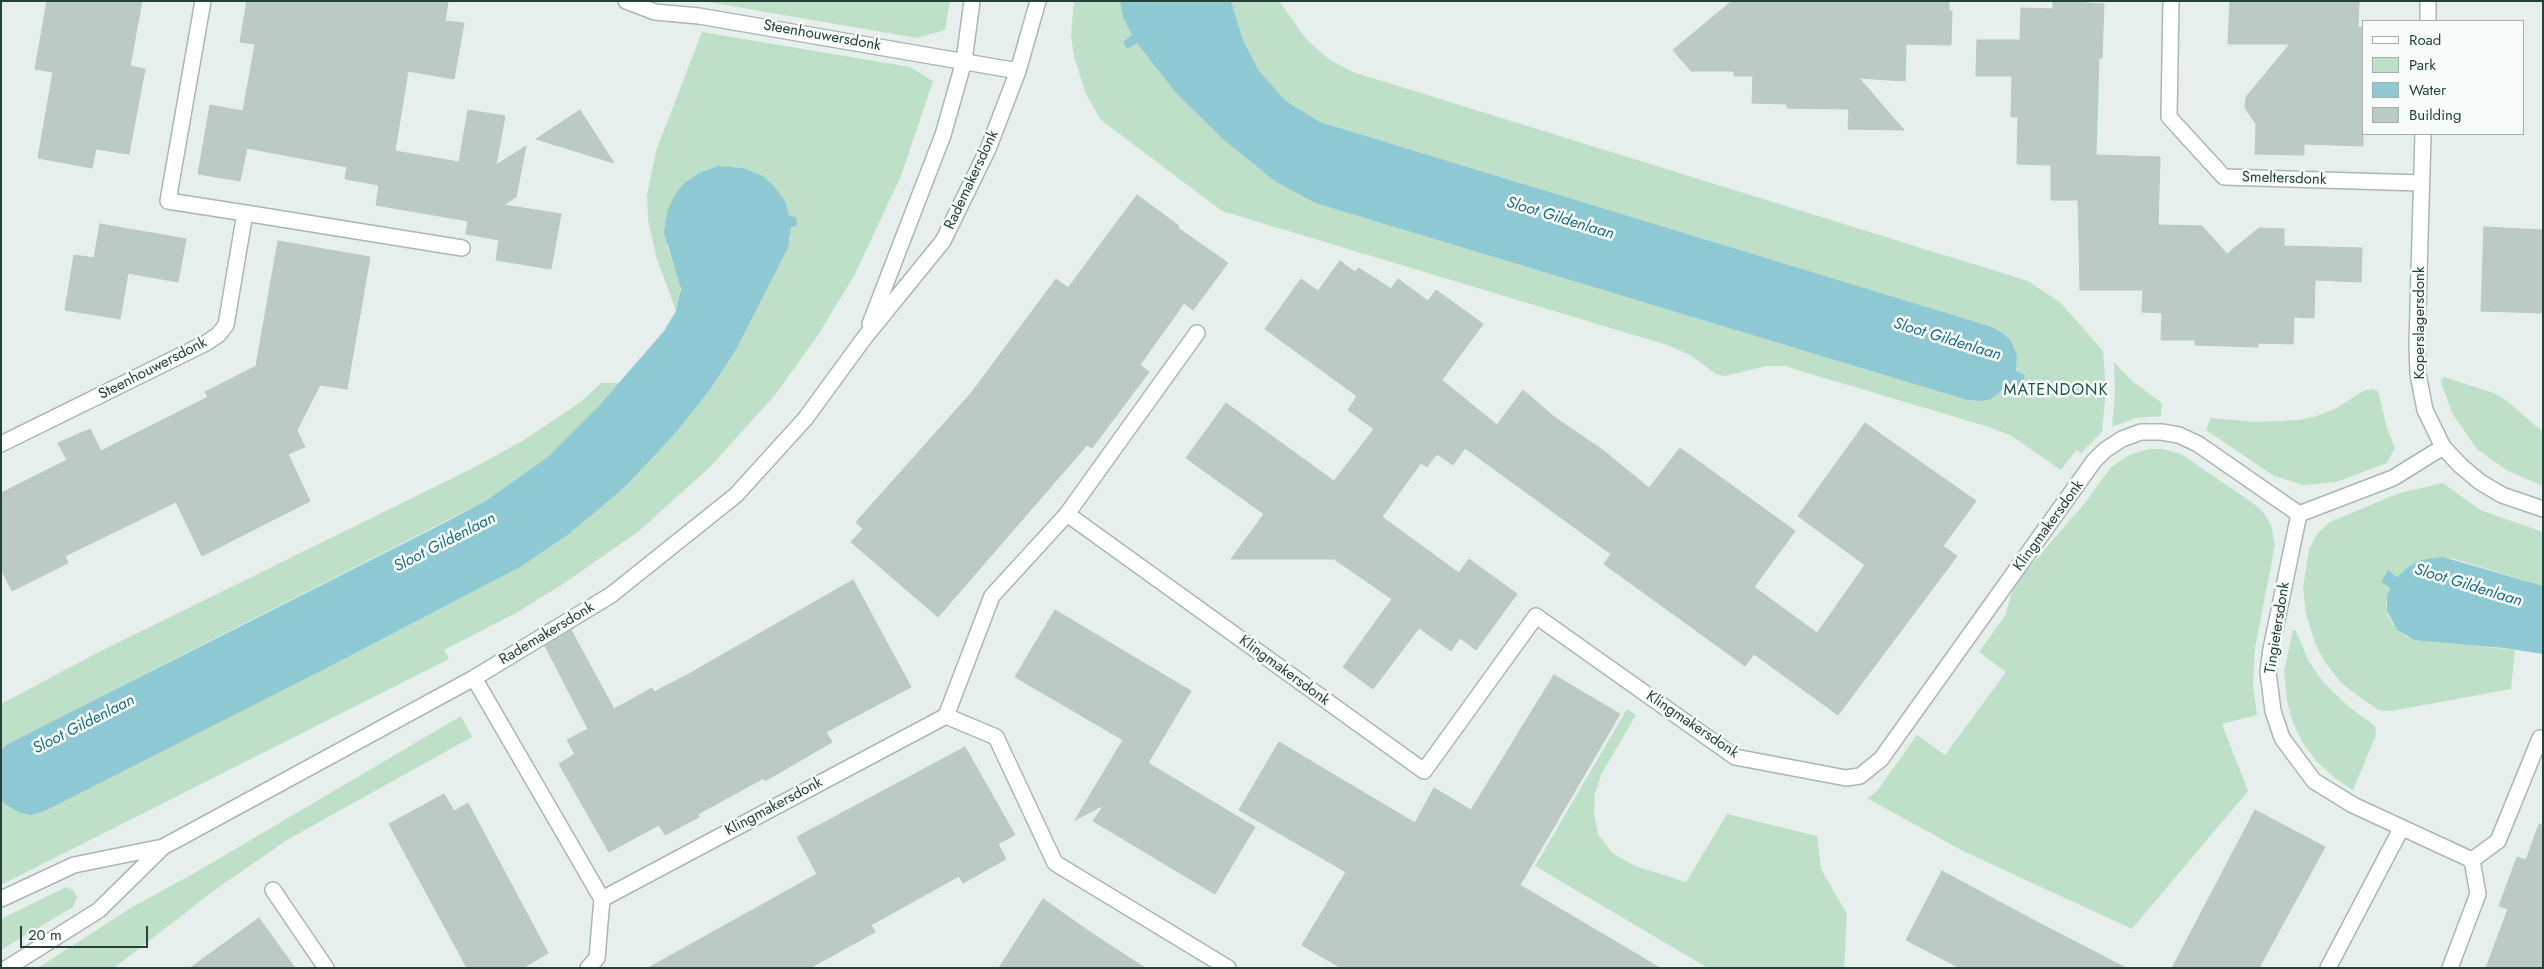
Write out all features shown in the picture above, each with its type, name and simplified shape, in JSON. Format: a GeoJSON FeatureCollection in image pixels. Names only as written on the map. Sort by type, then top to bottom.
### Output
{"type":"FeatureCollection","features":[{"type":"Feature","properties":{"kind":"street"},"geometry":{"type":"LineString","coordinates":[[203,1],[168,201],[462,248]]}},
{"type":"Feature","properties":{"kind":"street","name":"Steenhouwersdonk"},"geometry":{"type":"LineString","coordinates":[[626,1],[655,12],[700,16],[1018,72]]}},
{"type":"Feature","properties":{"kind":"street","name":"Rademakersdonk"},"geometry":{"type":"LineString","coordinates":[[865,337],[943,135],[964,61],[972,1]]}},
{"type":"Feature","properties":{"kind":"street","name":"Rademakersdonk"},"geometry":{"type":"LineString","coordinates":[[7,968],[99,910],[163,847],[474,678],[611,595],[736,495],[805,419],[865,337],[943,241],[988,149],[1018,72],[1038,1]]}},
{"type":"Feature","properties":{"kind":"street","name":"Smeltersdonk"},"geometry":{"type":"LineString","coordinates":[[2170,1],[2169,118],[2224,177],[2422,183]]}},
{"type":"Feature","properties":{"kind":"street"},"geometry":{"type":"LineString","coordinates":[[2428,1],[2428,20]]}},
{"type":"Feature","properties":{"kind":"street","name":"Koperslagersdonk"},"geometry":{"type":"LineString","coordinates":[[2423,135],[2418,374],[2425,410],[2443,446],[2480,482],[2502,495],[2543,509]]}},
{"type":"Feature","properties":{"kind":"street","name":"Steenhouwersdonk"},"geometry":{"type":"LineString","coordinates":[[1,444],[218,336],[226,325],[245,213]]}},
{"type":"Feature","properties":{"kind":"street"},"geometry":{"type":"LineString","coordinates":[[1197,333],[1067,514],[992,596],[946,716],[996,737],[1055,863],[1228,968]]}},
{"type":"Feature","properties":{"kind":"street","name":"Klingmakersdonk"},"geometry":{"type":"LineString","coordinates":[[1067,514],[1424,771],[1536,616],[1735,757],[1846,778],[1860,776],[1881,759],[2094,461],[2105,450],[2122,439],[2141,432],[2179,435],[2198,444],[2299,514]]}},
{"type":"Feature","properties":{"kind":"street"},"geometry":{"type":"LineString","coordinates":[[2299,514],[2393,478],[2443,446]]}},
{"type":"Feature","properties":{"kind":"street","name":"Tingietersdonk"},"geometry":{"type":"LineString","coordinates":[[2299,514],[2268,672],[2273,711],[2282,738],[2314,781],[2353,805],[2472,860]]}},
{"type":"Feature","properties":{"kind":"street"},"geometry":{"type":"LineString","coordinates":[[474,678],[602,899],[597,958],[588,968]]}},
{"type":"Feature","properties":{"kind":"street","name":"Klingmakersdonk"},"geometry":{"type":"LineString","coordinates":[[602,899],[946,716]]}},
{"type":"Feature","properties":{"kind":"street"},"geometry":{"type":"LineString","coordinates":[[2450,968],[2478,894],[2472,860],[2498,841],[2540,738]]}},
{"type":"Feature","properties":{"kind":"street"},"geometry":{"type":"LineString","coordinates":[[2328,968],[2402,829]]}},
{"type":"Feature","properties":{"kind":"street","name":"Rademakersdonk"},"geometry":{"type":"LineString","coordinates":[[1,899],[74,865],[163,847]]}},
{"type":"Feature","properties":{"kind":"street"},"geometry":{"type":"LineString","coordinates":[[273,890],[326,968]]}},
{"type":"Feature","properties":{"kind":"green space"},"geometry":{"type":"Polygon","coordinates":[[[950,1],[945,30],[917,38],[708,2],[950,1]]]}},
{"type":"Feature","properties":{"kind":"green space"},"geometry":{"type":"Polygon","coordinates":[[[1074,1],[1120,1],[1123,17],[1133,35],[1127,49],[1137,42],[1276,182],[1315,203],[1967,400],[1981,401],[2005,390],[2011,384],[2020,387],[2025,375],[2016,372],[2017,356],[2000,330],[1320,122],[1286,101],[1259,71],[1243,40],[1231,1],[1279,1],[1307,40],[1330,60],[1353,72],[2028,281],[2061,303],[2103,351],[2106,391],[2102,432],[2081,453],[2076,450],[2061,470],[2010,435],[1989,427],[1784,366],[1766,366],[1725,376],[1716,374],[1690,355],[1667,345],[1222,211],[1101,120],[1086,94],[1074,57],[1071,35],[1074,1]]]}},
{"type":"Feature","properties":{"kind":"green space"},"geometry":{"type":"Polygon","coordinates":[[[702,32],[910,67],[933,81],[901,176],[854,276],[816,338],[775,395],[710,467],[639,531],[566,582],[516,613],[444,650],[449,659],[1,885],[1,799],[20,813],[31,815],[45,811],[319,672],[522,566],[569,534],[624,488],[673,436],[709,391],[736,350],[788,248],[791,226],[797,225],[789,217],[774,186],[763,176],[743,168],[718,166],[699,173],[683,184],[674,196],[667,247],[680,282],[680,301],[676,311],[656,256],[648,220],[647,195],[656,151],[702,32]]]}},
{"type":"Feature","properties":{"kind":"green space"},"geometry":{"type":"Polygon","coordinates":[[[2114,362],[2132,381],[2162,403],[2161,416],[2135,418],[2112,427],[2115,392],[2114,362]]]}},
{"type":"Feature","properties":{"kind":"green space"},"geometry":{"type":"Polygon","coordinates":[[[2444,377],[2494,393],[2507,401],[2543,432],[2543,486],[2508,471],[2477,449],[2452,413],[2441,382],[2444,377]]]}},
{"type":"Feature","properties":{"kind":"green space"},"geometry":{"type":"Polygon","coordinates":[[[601,383],[619,383],[582,425],[549,456],[487,500],[184,654],[1,750],[1,704],[97,653],[473,468],[524,440],[582,401],[601,383]]]}},
{"type":"Feature","properties":{"kind":"green space"},"geometry":{"type":"Polygon","coordinates":[[[2372,389],[2378,391],[2387,428],[2395,448],[2387,463],[2336,482],[2304,485],[2274,476],[2206,430],[2211,418],[2256,422],[2298,420],[2314,417],[2335,409],[2363,391],[2372,389]]]}},
{"type":"Feature","properties":{"kind":"green space"},"geometry":{"type":"Polygon","coordinates":[[[2150,449],[2163,449],[2181,454],[2253,503],[2264,513],[2271,525],[2275,545],[2255,648],[2253,685],[2257,715],[2222,724],[2248,791],[2132,929],[1965,852],[1867,798],[1877,791],[1917,735],[1945,755],[2006,672],[1979,652],[2005,616],[2014,585],[2084,504],[2111,467],[2131,454],[2150,449]]]}},
{"type":"Feature","properties":{"kind":"green space"},"geometry":{"type":"Polygon","coordinates":[[[2443,483],[2480,510],[2543,532],[2543,586],[2451,558],[2421,560],[2408,567],[2397,577],[2388,571],[2381,582],[2390,588],[2386,603],[2388,616],[2397,630],[2408,638],[2515,650],[2511,689],[2391,711],[2378,710],[2342,684],[2325,662],[2315,643],[2306,614],[2303,587],[2309,549],[2317,534],[2330,522],[2399,493],[2443,483]]]}},
{"type":"Feature","properties":{"kind":"green space"},"geometry":{"type":"Polygon","coordinates":[[[2293,630],[2296,631],[2308,660],[2323,682],[2349,707],[2375,726],[2376,735],[2353,790],[2335,778],[2316,761],[2303,743],[2293,723],[2287,701],[2284,672],[2293,630]]]}},
{"type":"Feature","properties":{"kind":"green space"},"geometry":{"type":"Polygon","coordinates":[[[1627,709],[1636,715],[1602,773],[1595,793],[1594,812],[1598,834],[1612,853],[1635,866],[1686,882],[1727,814],[1817,836],[1821,869],[1847,914],[1844,968],[1708,968],[1535,866],[1627,709]]]}},
{"type":"Feature","properties":{"kind":"green space"},"geometry":{"type":"Polygon","coordinates":[[[461,716],[472,737],[287,840],[216,889],[114,968],[38,968],[129,909],[198,871],[461,716]]]}},
{"type":"Feature","properties":{"kind":"green space"},"geometry":{"type":"Polygon","coordinates":[[[66,887],[73,890],[77,897],[73,907],[1,950],[1,919],[66,887]]]}},
{"type":"Feature","properties":{"kind":"water","name":"Sloot Gildenlaan"},"geometry":{"type":"Polygon","coordinates":[[[1120,1],[1231,1],[1243,40],[1259,71],[1286,101],[1320,122],[1992,327],[2000,331],[2011,341],[2017,356],[2016,371],[2025,375],[2023,381],[2020,388],[2011,384],[1991,399],[1981,401],[1967,400],[1315,203],[1276,182],[1223,139],[1177,94],[1137,43],[1127,49],[1123,42],[1132,35],[1123,17],[1120,1]]]}},
{"type":"Feature","properties":{"kind":"water","name":"Sloot Gildenlaan"},"geometry":{"type":"Polygon","coordinates":[[[718,166],[743,168],[763,176],[774,186],[785,201],[789,216],[796,217],[797,226],[791,227],[788,248],[736,350],[709,391],[673,436],[624,488],[569,534],[522,566],[319,672],[45,811],[31,815],[20,813],[5,804],[1,799],[1,750],[8,744],[446,522],[487,500],[549,456],[598,407],[664,331],[676,311],[681,289],[664,233],[667,212],[674,196],[683,184],[699,173],[718,166]]]}},
{"type":"Feature","properties":{"kind":"water","name":"Sloot Gildenlaan"},"geometry":{"type":"Polygon","coordinates":[[[2443,557],[2543,586],[2543,654],[2504,648],[2414,640],[2397,630],[2387,611],[2387,597],[2390,588],[2381,582],[2388,570],[2397,577],[2408,567],[2421,560],[2443,557]]]}},
{"type":"Feature","properties":{"kind":"building"},"geometry":{"type":"Polygon","coordinates":[[[47,1],[142,1],[130,66],[145,69],[129,154],[96,149],[92,168],[38,158],[53,72],[35,69],[47,1]]]}},
{"type":"Feature","properties":{"kind":"building"},"geometry":{"type":"Polygon","coordinates":[[[247,1],[448,1],[445,21],[464,23],[454,79],[408,71],[395,151],[459,162],[468,110],[505,116],[496,165],[526,146],[516,197],[504,205],[561,214],[551,269],[496,260],[499,240],[466,234],[468,221],[376,205],[379,185],[345,179],[347,167],[247,148],[240,181],[198,174],[210,105],[243,111],[255,44],[240,42],[247,1]]]}},
{"type":"Feature","properties":{"kind":"building"},"geometry":{"type":"Polygon","coordinates":[[[1732,1],[1949,1],[1949,11],[1952,11],[1951,45],[1906,44],[1905,81],[1859,78],[1904,130],[1848,129],[1849,109],[1787,108],[1787,104],[1752,103],[1753,76],[1734,76],[1734,71],[1691,71],[1673,50],[1732,1]]]}},
{"type":"Feature","properties":{"kind":"building"},"geometry":{"type":"Polygon","coordinates":[[[2053,1],[2104,4],[2102,58],[2099,58],[2096,155],[2160,157],[2158,225],[2202,226],[2227,254],[2259,228],[2284,229],[2284,246],[2362,248],[2361,282],[2315,280],[2314,318],[2294,317],[2293,344],[2258,343],[2258,347],[2195,345],[2195,340],[2161,340],[2162,313],[2142,312],[2143,290],[2080,290],[2078,200],[2051,200],[2051,165],[2017,164],[2018,117],[2011,117],[2012,76],[1976,76],[1977,40],[2020,40],[2021,8],[2053,9],[2053,1]]]}},
{"type":"Feature","properties":{"kind":"building"},"geometry":{"type":"Polygon","coordinates":[[[2230,1],[2359,1],[2358,27],[2362,27],[2363,146],[2304,144],[2304,155],[2255,154],[2256,124],[2245,108],[2246,97],[2290,44],[2228,44],[2230,1]]]}},
{"type":"Feature","properties":{"kind":"building"},"geometry":{"type":"Polygon","coordinates":[[[580,110],[614,163],[536,139],[580,110]]]}},
{"type":"Feature","properties":{"kind":"building"},"geometry":{"type":"Polygon","coordinates":[[[1137,195],[1179,226],[1178,228],[1228,263],[1193,310],[1184,303],[1140,365],[1149,372],[1092,448],[1087,445],[938,617],[851,542],[863,529],[856,522],[972,392],[1056,279],[1068,288],[1137,195]]]}},
{"type":"Feature","properties":{"kind":"building"},"geometry":{"type":"Polygon","coordinates":[[[100,224],[186,239],[178,282],[128,273],[120,319],[65,310],[74,255],[94,258],[100,224]]]}},
{"type":"Feature","properties":{"kind":"building"},"geometry":{"type":"Polygon","coordinates":[[[2484,227],[2543,230],[2543,313],[2481,311],[2484,227]]]}},
{"type":"Feature","properties":{"kind":"building"},"geometry":{"type":"Polygon","coordinates":[[[278,241],[370,257],[347,389],[320,385],[297,430],[305,447],[288,454],[310,501],[202,556],[176,502],[65,556],[68,563],[12,591],[1,569],[1,493],[67,460],[58,443],[90,429],[101,451],[208,397],[205,392],[256,366],[278,241]]]}},
{"type":"Feature","properties":{"kind":"building"},"geometry":{"type":"Polygon","coordinates":[[[1340,261],[1355,272],[1359,268],[1391,289],[1398,279],[1428,301],[1436,290],[1483,324],[1442,380],[1497,425],[1523,390],[1553,416],[1604,451],[1649,488],[1680,448],[1795,531],[1754,587],[1817,633],[1865,565],[1798,516],[1865,423],[1976,501],[1943,546],[1957,556],[1838,715],[1754,654],[1745,666],[1604,564],[1611,554],[1465,448],[1453,465],[1437,454],[1427,467],[1421,463],[1382,517],[1459,573],[1469,559],[1517,594],[1476,650],[1460,638],[1451,651],[1419,628],[1373,689],[1343,667],[1392,599],[1334,559],[1231,559],[1264,514],[1186,458],[1226,403],[1334,481],[1374,429],[1348,410],[1357,396],[1265,329],[1301,279],[1318,291],[1340,261]]]}},
{"type":"Feature","properties":{"kind":"building"},"geometry":{"type":"Polygon","coordinates":[[[853,580],[911,687],[826,732],[832,742],[765,781],[764,778],[698,814],[699,817],[665,835],[659,825],[609,852],[559,764],[575,754],[567,740],[588,729],[545,646],[571,630],[614,709],[652,688],[654,692],[687,675],[853,580]]]}},
{"type":"Feature","properties":{"kind":"building"},"geometry":{"type":"Polygon","coordinates":[[[1055,610],[1191,691],[1148,763],[1255,827],[1215,894],[1093,821],[1104,805],[1075,820],[1123,740],[1015,677],[1055,610]]]}},
{"type":"Feature","properties":{"kind":"building"},"geometry":{"type":"Polygon","coordinates":[[[1554,675],[1620,714],[1520,885],[1660,968],[1341,968],[1302,945],[1346,872],[1239,810],[1279,742],[1415,823],[1434,788],[1471,810],[1554,675]]]}},
{"type":"Feature","properties":{"kind":"building"},"geometry":{"type":"Polygon","coordinates":[[[965,747],[1015,835],[998,844],[1006,859],[963,883],[959,876],[871,925],[875,932],[810,968],[648,968],[817,874],[797,837],[965,747]]]}},
{"type":"Feature","properties":{"kind":"building"},"geometry":{"type":"Polygon","coordinates":[[[444,794],[454,811],[468,803],[548,953],[523,968],[467,968],[389,824],[444,794]]]}},
{"type":"Feature","properties":{"kind":"building"},"geometry":{"type":"Polygon","coordinates":[[[2255,810],[2325,847],[2259,968],[2172,968],[2255,810]]]}},
{"type":"Feature","properties":{"kind":"building"},"geometry":{"type":"Polygon","coordinates":[[[2539,824],[2543,825],[2543,968],[2486,968],[2508,909],[2499,906],[2517,857],[2526,860],[2539,824]]]}},
{"type":"Feature","properties":{"kind":"building"},"geometry":{"type":"Polygon","coordinates":[[[1942,871],[2126,968],[1960,968],[1906,940],[1942,871]]]}},
{"type":"Feature","properties":{"kind":"building"},"geometry":{"type":"Polygon","coordinates":[[[1043,899],[1090,932],[1145,968],[999,968],[1043,899]]]}},
{"type":"Feature","properties":{"kind":"building"},"geometry":{"type":"Polygon","coordinates":[[[259,918],[295,968],[190,968],[259,918]]]}},
{"type":"Feature","properties":{"kind":"district","name":"MATENDONK"},"geometry":{"type":"Point","coordinates":[2056,391]}}]}
